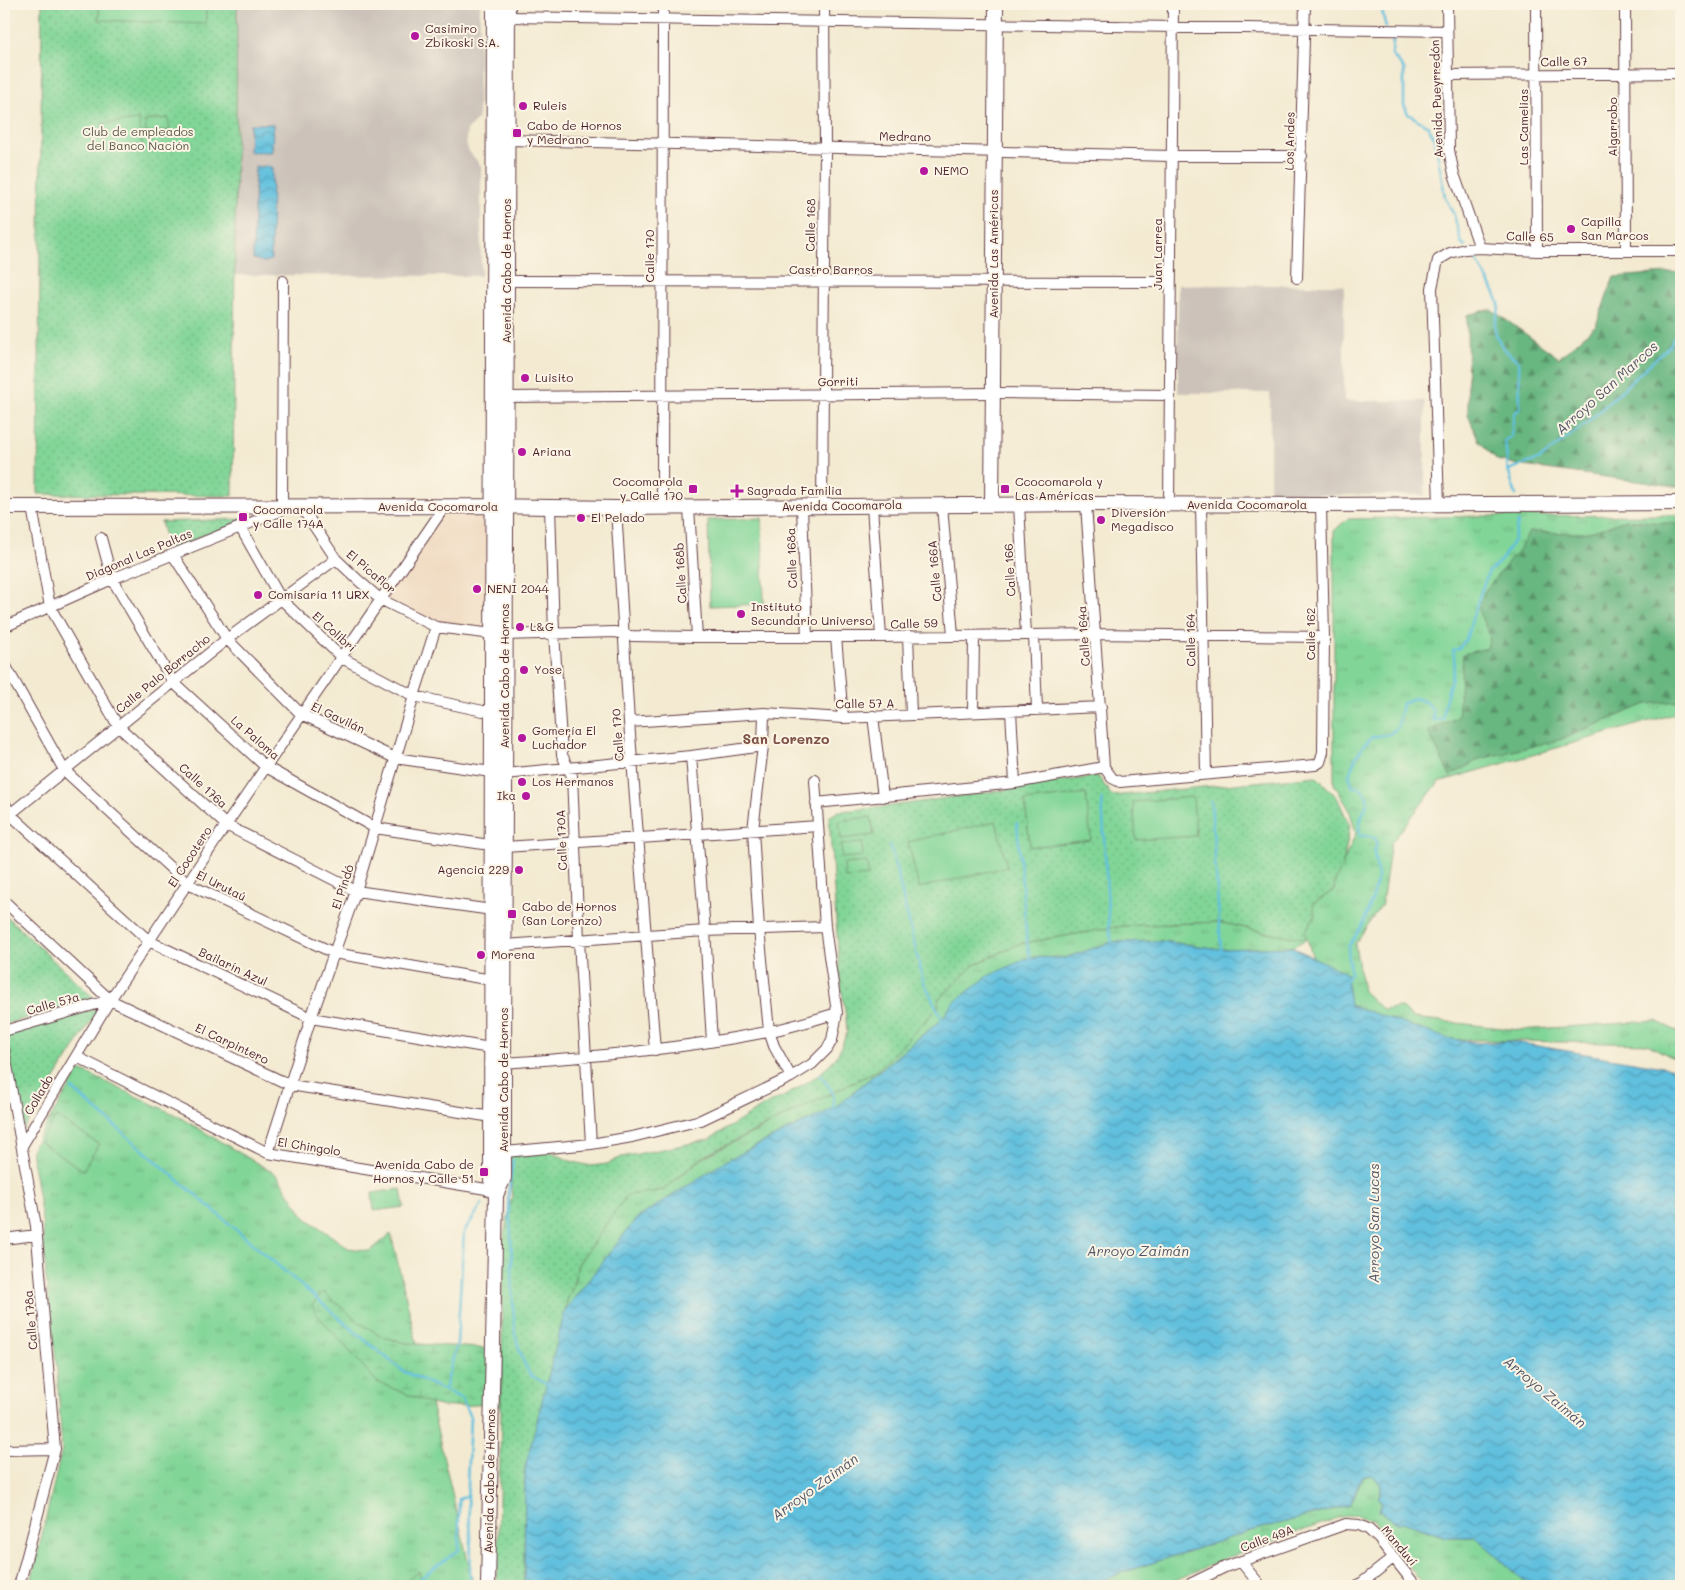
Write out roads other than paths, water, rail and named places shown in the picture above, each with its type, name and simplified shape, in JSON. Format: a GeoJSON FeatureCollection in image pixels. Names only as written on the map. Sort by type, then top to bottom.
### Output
{"type":"FeatureCollection","features":[{"type":"Feature","properties":{"kind":"main road","name":"Avenida Cabo de Hornos"},"geometry":{"type":"LineString","coordinates":[[488,1586],[496,1195],[491,1180],[492,1116],[499,1054],[505,945],[499,913],[499,507],[492,282],[494,4]]}},
{"type":"Feature","properties":{"kind":"main road","name":"Avenida Las Américas"},"geometry":{"type":"LineString","coordinates":[[992,505],[996,4]]}},
{"type":"Feature","properties":{"kind":"main road","name":"Avenida Cabo de Hornos"},"geometry":{"type":"LineString","coordinates":[[499,507],[507,397],[508,10]]}},
{"type":"Feature","properties":{"kind":"main road","name":"Avenida Cocomarola"},"geometry":{"type":"LineString","coordinates":[[4,507],[445,506],[689,508],[1086,504],[1321,506],[1681,503]]}},
{"type":"Feature","properties":{"kind":"main road","name":"Avenida Cabo de Hornos"},"geometry":{"type":"LineString","coordinates":[[496,1195],[504,1178],[505,1152],[492,980],[505,847],[498,774]]}},
{"type":"Feature","properties":{"kind":"street","name":"Calle 170"},"geometry":{"type":"LineString","coordinates":[[662,508],[663,4]]}},
{"type":"Feature","properties":{"kind":"street","name":"Calle 168"},"geometry":{"type":"LineString","coordinates":[[822,507],[822,283],[825,148],[824,4]]}},
{"type":"Feature","properties":{"kind":"street","name":"Juan Larrea"},"geometry":{"type":"LineString","coordinates":[[1168,504],[1173,4]]}},
{"type":"Feature","properties":{"kind":"street","name":"Los Andes"},"geometry":{"type":"LineString","coordinates":[[1298,278],[1305,4]]}},
{"type":"Feature","properties":{"kind":"street","name":"Avenida Pueyrredón"},"geometry":{"type":"LineString","coordinates":[[1447,4],[1447,75],[1451,158],[1454,174],[1480,248]]}},
{"type":"Feature","properties":{"kind":"street","name":"Las Camelias"},"geometry":{"type":"LineString","coordinates":[[1536,4],[1537,251]]}},
{"type":"Feature","properties":{"kind":"street","name":"Algarrobo"},"geometry":{"type":"LineString","coordinates":[[1626,4],[1626,251]]}},
{"type":"Feature","properties":{"kind":"street"},"geometry":{"type":"LineString","coordinates":[[508,10],[663,20],[1447,31]]}},
{"type":"Feature","properties":{"kind":"street","name":"Calle 67"},"geometry":{"type":"LineString","coordinates":[[1447,75],[1681,73]]}},
{"type":"Feature","properties":{"kind":"street","name":"Medrano"},"geometry":{"type":"LineString","coordinates":[[508,140],[1171,156],[1302,156]]}},
{"type":"Feature","properties":{"kind":"street","name":"Calle 65"},"geometry":{"type":"LineString","coordinates":[[1439,505],[1432,288],[1438,260],[1450,253],[1480,248],[1537,251],[1681,251]]}},
{"type":"Feature","properties":{"kind":"street"},"geometry":{"type":"LineString","coordinates":[[282,506],[284,281]]}},
{"type":"Feature","properties":{"kind":"street","name":"Castro Barros"},"geometry":{"type":"LineString","coordinates":[[492,282],[1170,282]]}},
{"type":"Feature","properties":{"kind":"street","name":"Gorriti"},"geometry":{"type":"LineString","coordinates":[[507,397],[993,393],[1170,395]]}},
{"type":"Feature","properties":{"kind":"street","name":"Calle 164a"},"geometry":{"type":"LineString","coordinates":[[1086,504],[1104,767]]}},
{"type":"Feature","properties":{"kind":"street","name":"Calle 164"},"geometry":{"type":"LineString","coordinates":[[1201,504],[1206,774]]}},
{"type":"Feature","properties":{"kind":"street","name":"Calle 166"},"geometry":{"type":"LineString","coordinates":[[1019,505],[1037,710]]}},
{"type":"Feature","properties":{"kind":"street","name":"Diagonal Las Paltas"},"geometry":{"type":"LineString","coordinates":[[4,627],[112,579],[240,526],[280,512],[282,506]]}},
{"type":"Feature","properties":{"kind":"street","name":"El Picaflor"},"geometry":{"type":"LineString","coordinates":[[303,506],[306,514],[336,559],[380,599],[436,626],[499,634]]}},
{"type":"Feature","properties":{"kind":"street","name":"El Cocotero"},"geometry":{"type":"LineString","coordinates":[[77,1057],[110,1000],[226,825],[445,506]]}},
{"type":"Feature","properties":{"kind":"street"},"geometry":{"type":"LineString","coordinates":[[872,506],[881,637]]}},
{"type":"Feature","properties":{"kind":"street","name":"Calle 166A"},"geometry":{"type":"LineString","coordinates":[[942,506],[953,635]]}},
{"type":"Feature","properties":{"kind":"street","name":"Calle 162"},"geometry":{"type":"LineString","coordinates":[[1206,774],[1315,765],[1320,762],[1323,752],[1324,637],[1321,506]]}},
{"type":"Feature","properties":{"kind":"street","name":"Calle 176a"},"geometry":{"type":"LineString","coordinates":[[32,507],[50,607],[118,726],[226,825],[356,891],[499,913]]}},
{"type":"Feature","properties":{"kind":"street","name":"Calle 168a"},"geometry":{"type":"LineString","coordinates":[[802,507],[807,638]]}},
{"type":"Feature","properties":{"kind":"street","name":"Calle 170A"},"geometry":{"type":"LineString","coordinates":[[550,508],[554,633],[562,755],[572,776],[591,1144]]}},
{"type":"Feature","properties":{"kind":"street","name":"Calle 170"},"geometry":{"type":"LineString","coordinates":[[616,508],[637,838],[654,1050]]}},
{"type":"Feature","properties":{"kind":"street","name":"Calle 168b"},"geometry":{"type":"LineString","coordinates":[[689,508],[697,637]]}},
{"type":"Feature","properties":{"kind":"street","name":"El Colibrí"},"geometry":{"type":"LineString","coordinates":[[240,526],[281,599],[342,658],[414,696],[483,711]]}},
{"type":"Feature","properties":{"kind":"street","name":"La Paloma"},"geometry":{"type":"LineString","coordinates":[[101,538],[112,579],[173,682],[266,767],[375,828],[483,844]]}},
{"type":"Feature","properties":{"kind":"street","name":"El Gavilán"},"geometry":{"type":"LineString","coordinates":[[173,555],[227,639],[301,714],[395,758],[498,774],[691,756],[763,746]]}},
{"type":"Feature","properties":{"kind":"street","name":"Calle Palo Borracho"},"geometry":{"type":"LineString","coordinates":[[8,817],[227,639],[336,559]]}},
{"type":"Feature","properties":{"kind":"street","name":"El Pindó"},"geometry":{"type":"LineString","coordinates":[[268,1153],[311,1018],[356,891],[436,626]]}},
{"type":"Feature","properties":{"kind":"street","name":"Calle 59"},"geometry":{"type":"LineString","coordinates":[[499,634],[615,632],[632,636],[807,638],[1096,634],[1324,637]]}},
{"type":"Feature","properties":{"kind":"street"},"geometry":{"type":"LineString","coordinates":[[908,636],[911,715]]}},
{"type":"Feature","properties":{"kind":"street"},"geometry":{"type":"LineString","coordinates":[[973,712],[974,636]]}},
{"type":"Feature","properties":{"kind":"street"},"geometry":{"type":"LineString","coordinates":[[836,637],[843,718]]}},
{"type":"Feature","properties":{"kind":"street","name":"El Urutaú"},"geometry":{"type":"LineString","coordinates":[[4,663],[64,770],[188,884],[334,953],[492,980]]}},
{"type":"Feature","properties":{"kind":"street","name":"Calle 57 A"},"geometry":{"type":"LineString","coordinates":[[629,722],[764,713],[843,718],[1101,708]]}},
{"type":"Feature","properties":{"kind":"street"},"geometry":{"type":"LineString","coordinates":[[1011,712],[1015,783]]}},
{"type":"Feature","properties":{"kind":"street"},"geometry":{"type":"LineString","coordinates":[[764,713],[763,746],[753,830],[759,929],[769,1031],[774,1046],[791,1077]]}},
{"type":"Feature","properties":{"kind":"street"},"geometry":{"type":"LineString","coordinates":[[873,716],[884,797]]}},
{"type":"Feature","properties":{"kind":"street"},"geometry":{"type":"LineString","coordinates":[[691,756],[712,1042]]}},
{"type":"Feature","properties":{"kind":"street"},"geometry":{"type":"LineString","coordinates":[[816,803],[1015,783],[1104,767],[1112,778],[1120,782],[1206,774]]}},
{"type":"Feature","properties":{"kind":"street"},"geometry":{"type":"LineString","coordinates":[[505,1152],[591,1144],[632,1137],[701,1120],[791,1077],[812,1064],[827,1049],[832,1040],[837,1014],[825,927],[815,780]]}},
{"type":"Feature","properties":{"kind":"street","name":"Bailarín Azul"},"geometry":{"type":"LineString","coordinates":[[4,802],[8,817],[149,941],[311,1018],[499,1054],[587,1057],[712,1042],[769,1031],[837,1014]]}},
{"type":"Feature","properties":{"kind":"street"},"geometry":{"type":"LineString","coordinates":[[505,847],[818,826]]}},
{"type":"Feature","properties":{"kind":"street","name":"El Carpintero"},"geometry":{"type":"LineString","coordinates":[[4,901],[110,1000],[290,1085],[492,1116]]}},
{"type":"Feature","properties":{"kind":"street"},"geometry":{"type":"LineString","coordinates":[[505,945],[705,931],[825,927]]}},
{"type":"Feature","properties":{"kind":"street","name":"Calle 57a"},"geometry":{"type":"LineString","coordinates":[[4,1031],[110,1000]]}},
{"type":"Feature","properties":{"kind":"street","name":"Calle 178a"},"geometry":{"type":"LineString","coordinates":[[4,1049],[36,1235],[55,1449],[19,1586]]}},
{"type":"Feature","properties":{"kind":"street","name":"Collado"},"geometry":{"type":"LineString","coordinates":[[22,1146],[77,1057]]}},
{"type":"Feature","properties":{"kind":"street","name":"El Chingolo"},"geometry":{"type":"LineString","coordinates":[[77,1057],[268,1153],[486,1189],[496,1195]]}},
{"type":"Feature","properties":{"kind":"street"},"geometry":{"type":"LineString","coordinates":[[4,1239],[36,1235]]}},
{"type":"Feature","properties":{"kind":"street"},"geometry":{"type":"LineString","coordinates":[[4,1450],[55,1449]]}},
{"type":"Feature","properties":{"kind":"street","name":"Calle 49A"},"geometry":{"type":"LineString","coordinates":[[1186,1586],[1226,1567],[1346,1524],[1360,1525]]}},
{"type":"Feature","properties":{"kind":"street","name":"Manduví"},"geometry":{"type":"LineString","coordinates":[[1360,1525],[1378,1538],[1416,1586]]}},
{"type":"Feature","properties":{"kind":"street"},"geometry":{"type":"LineString","coordinates":[[1358,1586],[1394,1558]]}},
{"type":"Feature","properties":{"kind":"street"},"geometry":{"type":"LineString","coordinates":[[1241,1562],[1261,1586]]}},
{"type":"Feature","properties":{"kind":"water"},"geometry":{"type":"Polygon","coordinates":[[[250,124],[273,124],[272,152],[249,152],[250,124]]]}},
{"type":"Feature","properties":{"kind":"water"},"geometry":{"type":"Polygon","coordinates":[[[268,166],[272,168],[271,260],[264,262],[253,259],[255,167],[268,166]]]}},
{"type":"Feature","properties":{"kind":"water","name":"Arroyo Zaimán"},"geometry":{"type":"Polygon","coordinates":[[[1161,941],[1221,949],[1292,947],[1346,973],[1350,1005],[1446,1038],[1479,1043],[1508,1041],[1681,1070],[1681,1586],[1530,1586],[1476,1537],[1446,1537],[1402,1522],[1397,1523],[1379,1511],[1381,1501],[1378,1498],[1381,1487],[1377,1479],[1370,1475],[1362,1477],[1350,1505],[1251,1531],[1118,1574],[1096,1586],[524,1586],[525,1468],[565,1310],[636,1219],[729,1159],[834,1108],[942,1019],[952,1004],[988,976],[1030,957],[1065,958],[1112,942],[1161,941]]]}},
{"type":"Feature","properties":{"kind":"waterway","name":"Arroyo San Lucas"},"geometry":{"type":"LineString","coordinates":[[1382,4],[1386,27]]}},
{"type":"Feature","properties":{"kind":"waterway","name":"Arroyo San Lucas"},"geometry":{"type":"LineString","coordinates":[[1390,34],[1393,41],[1392,55],[1404,69],[1404,105],[1408,114],[1428,126],[1435,139],[1445,197],[1454,215],[1461,242],[1465,246]]}},
{"type":"Feature","properties":{"kind":"waterway","name":"Arroyo San Lucas"},"geometry":{"type":"LineString","coordinates":[[1470,252],[1486,277],[1499,304],[1495,323],[1498,340],[1505,350],[1519,361],[1520,409],[1514,413],[1511,437],[1505,440],[1508,470],[1516,495]]}},
{"type":"Feature","properties":{"kind":"waterway","name":"Arroyo San Marcos"},"geometry":{"type":"LineString","coordinates":[[1508,470],[1540,459],[1588,422],[1670,345],[1681,322]]}},
{"type":"Feature","properties":{"kind":"waterway","name":"Arroyo San Lucas"},"geometry":{"type":"LineString","coordinates":[[1346,981],[1350,973],[1348,947],[1363,924],[1378,877],[1374,851],[1377,845],[1375,838],[1372,836],[1360,836],[1359,832],[1361,819],[1368,802],[1366,795],[1359,787],[1353,787],[1349,775],[1355,759],[1372,737],[1390,734],[1398,727],[1402,703],[1415,698],[1427,703],[1431,707],[1433,720],[1443,719],[1443,710],[1454,667],[1453,651],[1459,648],[1466,639],[1488,573],[1502,559],[1514,540],[1518,522]]}},
{"type":"Feature","properties":{"kind":"waterway"},"geometry":{"type":"LineString","coordinates":[[1102,799],[1109,928],[1112,942]]}},
{"type":"Feature","properties":{"kind":"waterway"},"geometry":{"type":"LineString","coordinates":[[1211,801],[1221,949]]}},
{"type":"Feature","properties":{"kind":"waterway"},"geometry":{"type":"LineString","coordinates":[[1017,823],[1027,943],[1030,957]]}},
{"type":"Feature","properties":{"kind":"waterway"},"geometry":{"type":"LineString","coordinates":[[890,844],[923,980],[942,1019]]}},
{"type":"Feature","properties":{"kind":"waterway"},"geometry":{"type":"LineString","coordinates":[[820,1074],[833,1093],[834,1108]]}},
{"type":"Feature","properties":{"kind":"waterway"},"geometry":{"type":"LineString","coordinates":[[72,1089],[403,1371],[461,1398],[470,1417],[467,1485],[471,1537],[470,1586]]}},
{"type":"Feature","properties":{"kind":"waterway"},"geometry":{"type":"LineString","coordinates":[[513,1160],[508,1196],[515,1334],[522,1358],[530,1375],[546,1384]]}},
{"type":"Feature","properties":{"kind":"waterway"},"geometry":{"type":"LineString","coordinates":[[445,1390],[457,1343],[464,1232],[482,1204]]}},
{"type":"Feature","properties":{"kind":"waterway"},"geometry":{"type":"LineString","coordinates":[[410,1586],[459,1550],[459,1499],[468,1496]]}},
{"type":"Feature","properties":{"kind":"place","name":"Casimiro Zbikoski S.A."},"geometry":{"type":"Point","coordinates":[415,36]}},
{"type":"Feature","properties":{"kind":"place","name":"Ruleis"},"geometry":{"type":"Point","coordinates":[523,106]}},
{"type":"Feature","properties":{"kind":"place","name":"Cabo de Hornos y Medrano"},"geometry":{"type":"Point","coordinates":[517,133]}},
{"type":"Feature","properties":{"kind":"place","name":"NEMO"},"geometry":{"type":"Point","coordinates":[924,171]}},
{"type":"Feature","properties":{"kind":"place","name":"Capilla San Marcos"},"geometry":{"type":"Point","coordinates":[1571,229]}},
{"type":"Feature","properties":{"kind":"place","name":"Luisito"},"geometry":{"type":"Point","coordinates":[525,378]}},
{"type":"Feature","properties":{"kind":"place","name":"Ariana"},"geometry":{"type":"Point","coordinates":[522,452]}},
{"type":"Feature","properties":{"kind":"place","name":"Cocomarola y Calle 170"},"geometry":{"type":"Point","coordinates":[693,489]}},
{"type":"Feature","properties":{"kind":"place","name":"Ccocomarola y Las Américas"},"geometry":{"type":"Point","coordinates":[1005,489]}},
{"type":"Feature","properties":{"kind":"place","name":"Sagrada Familia"},"geometry":{"type":"Point","coordinates":[737,491]}},
{"type":"Feature","properties":{"kind":"place","name":"Cocomarola y Calle 174A"},"geometry":{"type":"Point","coordinates":[243,517]}},
{"type":"Feature","properties":{"kind":"place","name":"El Pelado"},"geometry":{"type":"Point","coordinates":[581,518]}},
{"type":"Feature","properties":{"kind":"place","name":"Diversión Megadisco"},"geometry":{"type":"Point","coordinates":[1101,520]}},
{"type":"Feature","properties":{"kind":"place","name":"NENI 2044"},"geometry":{"type":"Point","coordinates":[477,589]}},
{"type":"Feature","properties":{"kind":"place","name":"Comisaría 11 URX"},"geometry":{"type":"Point","coordinates":[258,595]}},
{"type":"Feature","properties":{"kind":"place","name":"Instituto Secundario Universo"},"geometry":{"type":"Point","coordinates":[741,614]}},
{"type":"Feature","properties":{"kind":"place","name":"L&G"},"geometry":{"type":"Point","coordinates":[520,627]}},
{"type":"Feature","properties":{"kind":"place","name":"Yose"},"geometry":{"type":"Point","coordinates":[524,670]}},
{"type":"Feature","properties":{"kind":"place","name":"Gomería El Luchador"},"geometry":{"type":"Point","coordinates":[522,738]}},
{"type":"Feature","properties":{"kind":"place","name":"Los Hermanos"},"geometry":{"type":"Point","coordinates":[522,782]}},
{"type":"Feature","properties":{"kind":"place","name":"Ika"},"geometry":{"type":"Point","coordinates":[526,796]}},
{"type":"Feature","properties":{"kind":"place","name":"Agencia 229"},"geometry":{"type":"Point","coordinates":[519,870]}},
{"type":"Feature","properties":{"kind":"place","name":"Cabo de Hornos (San Lorenzo)"},"geometry":{"type":"Point","coordinates":[512,914]}},
{"type":"Feature","properties":{"kind":"place","name":"Morena"},"geometry":{"type":"Point","coordinates":[481,955]}},
{"type":"Feature","properties":{"kind":"place","name":"Avenida Cabo de Hornos y Calle 51"},"geometry":{"type":"Point","coordinates":[484,1172]}},
{"type":"Feature","properties":{"kind":"district","name":"San Lorenzo"},"geometry":{"type":"Point","coordinates":[786,739]}},
{"type":"Feature","properties":{"kind":"park label","name":"Club de empleados del Banco Nación"},"geometry":{"type":"Point","coordinates":[138,139]}}]}
